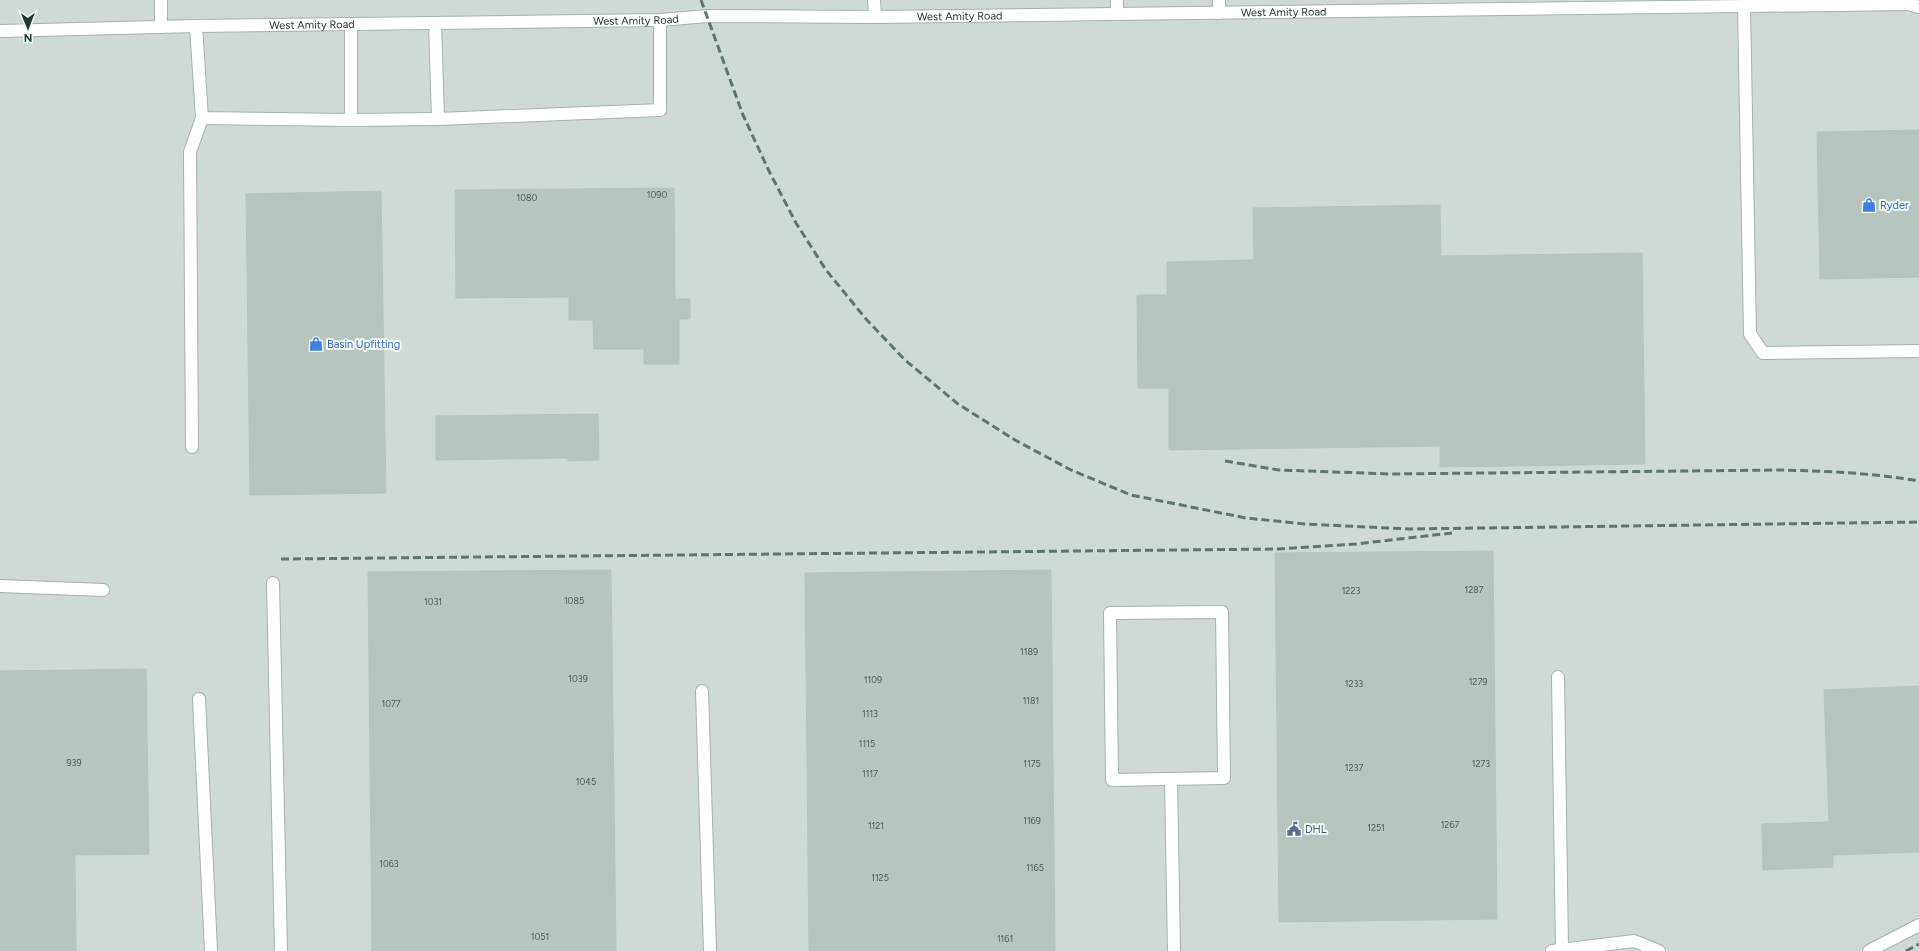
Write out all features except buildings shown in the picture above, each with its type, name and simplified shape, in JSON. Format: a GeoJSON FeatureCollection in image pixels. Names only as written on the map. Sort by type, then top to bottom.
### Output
{"type":"FeatureCollection","features":[{"type":"Feature","properties":{"kind":"street"},"geometry":{"type":"LineString","coordinates":[[161,0],[161,27]]}},
{"type":"Feature","properties":{"kind":"street"},"geometry":{"type":"LineString","coordinates":[[874,0],[875,17]]}},
{"type":"Feature","properties":{"kind":"street"},"geometry":{"type":"LineString","coordinates":[[1117,0],[1117,14]]}},
{"type":"Feature","properties":{"kind":"street"},"geometry":{"type":"LineString","coordinates":[[1219,0],[1219,13]]}},
{"type":"Feature","properties":{"kind":"street","name":"West Amity Road"},"geometry":{"type":"LineString","coordinates":[[0,31],[196,26],[660,20],[708,16],[875,17],[1219,13],[1410,5],[1597,4],[1744,6],[1912,3]]}},
{"type":"Feature","properties":{"kind":"street"},"geometry":{"type":"LineString","coordinates":[[1744,6],[1750,334],[1763,353],[1919,351]]}},
{"type":"Feature","properties":{"kind":"street"},"geometry":{"type":"LineString","coordinates":[[202,118],[351,120],[438,119],[660,110],[660,20]]}},
{"type":"Feature","properties":{"kind":"street"},"geometry":{"type":"LineString","coordinates":[[436,23],[438,119]]}},
{"type":"Feature","properties":{"kind":"street"},"geometry":{"type":"LineString","coordinates":[[351,24],[351,120]]}},
{"type":"Feature","properties":{"kind":"street"},"geometry":{"type":"LineString","coordinates":[[192,447],[190,152],[202,118],[196,26]]}},
{"type":"Feature","properties":{"kind":"street"},"geometry":{"type":"LineString","coordinates":[[273,583],[281,951]]}},
{"type":"Feature","properties":{"kind":"street"},"geometry":{"type":"LineString","coordinates":[[0,586],[104,590]]}},
{"type":"Feature","properties":{"kind":"street"},"geometry":{"type":"LineString","coordinates":[[1222,612],[1224,778],[1171,779],[1112,780],[1110,613],[1222,612]]}},
{"type":"Feature","properties":{"kind":"street"},"geometry":{"type":"LineString","coordinates":[[1558,677],[1557,950],[1634,941],[1659,951]]}},
{"type":"Feature","properties":{"kind":"street"},"geometry":{"type":"LineString","coordinates":[[702,691],[710,951]]}},
{"type":"Feature","properties":{"kind":"street"},"geometry":{"type":"LineString","coordinates":[[199,699],[211,951]]}},
{"type":"Feature","properties":{"kind":"street"},"geometry":{"type":"LineString","coordinates":[[1171,779],[1174,951]]}},
{"type":"Feature","properties":{"kind":"street"},"geometry":{"type":"LineString","coordinates":[[1869,951],[1919,925]]}},
{"type":"Feature","properties":{"kind":"shaded area"},"geometry":{"type":"Polygon","coordinates":[[[0,0],[1919,0],[1919,951],[0,951],[0,0]]]}},
{"type":"Feature","properties":{"kind":"railway"},"geometry":{"type":"LineString","coordinates":[[701,0],[743,115],[769,171],[796,223],[826,270],[866,319],[905,360],[958,404],[1015,440],[1071,470],[1131,495],[1246,518],[1305,524],[1409,529],[1919,522]]}},
{"type":"Feature","properties":{"kind":"railway"},"geometry":{"type":"LineString","coordinates":[[1225,461],[1279,470],[1391,474],[1779,470],[1849,473],[1919,481]]}},
{"type":"Feature","properties":{"kind":"railway"},"geometry":{"type":"LineString","coordinates":[[281,559],[1278,549],[1356,544],[1452,533]]}},
{"type":"Feature","properties":{"kind":"railway"},"geometry":{"type":"LineString","coordinates":[[1906,951],[1919,944]]}},
{"type":"Feature","properties":{"kind":"place","name":"Ryder"},"geometry":{"type":"Point","coordinates":[1869,205]}},
{"type":"Feature","properties":{"kind":"place","name":"Basin Upfitting"},"geometry":{"type":"Point","coordinates":[316,344]}},
{"type":"Feature","properties":{"kind":"place","name":"DHL"},"geometry":{"type":"Point","coordinates":[1294,829]}}]}
